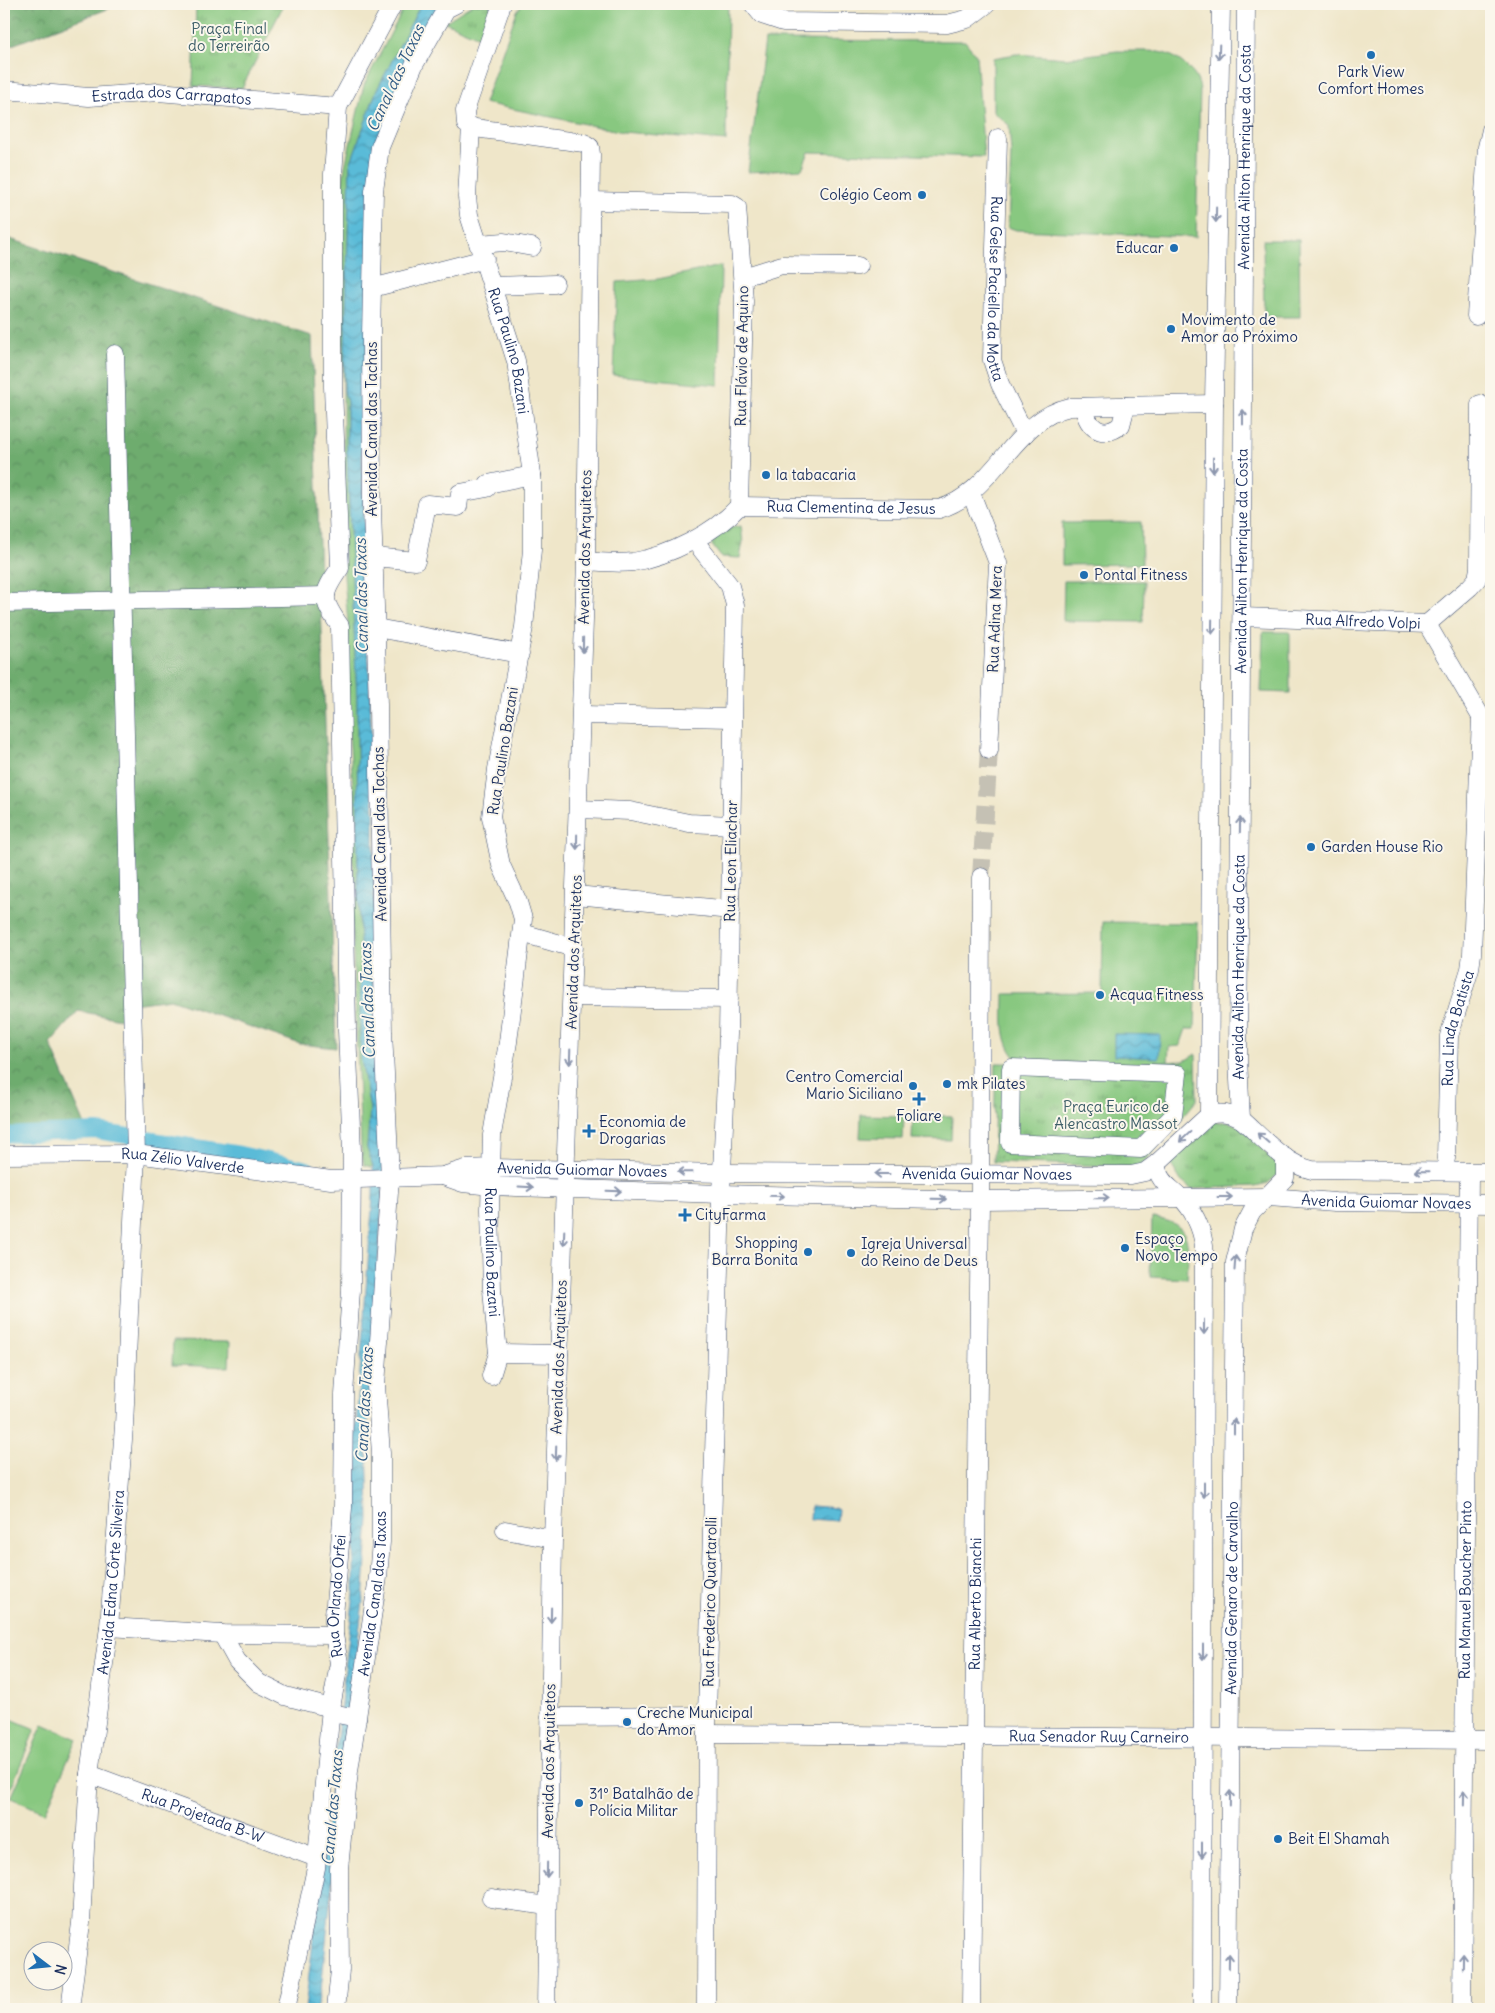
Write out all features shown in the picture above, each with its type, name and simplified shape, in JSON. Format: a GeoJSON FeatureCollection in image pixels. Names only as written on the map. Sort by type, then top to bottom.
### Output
{"type":"FeatureCollection","features":[{"type":"Feature","properties":{"kind":"street"},"geometry":{"type":"LineString","coordinates":[[4,603],[326,596],[326,588],[340,568],[333,386],[333,174],[338,106],[393,4]]}},
{"type":"Feature","properties":{"kind":"street","name":"Avenida Canal das Tachas"},"geometry":{"type":"LineString","coordinates":[[387,1177],[374,558],[372,288],[374,191],[380,147],[414,66],[446,9],[456,4]]}},
{"type":"Feature","properties":{"kind":"street"},"geometry":{"type":"LineString","coordinates":[[471,127],[466,124],[466,111],[502,4]]}},
{"type":"Feature","properties":{"kind":"street"},"geometry":{"type":"LineString","coordinates":[[752,4],[762,15],[783,22],[947,24],[980,10]]}},
{"type":"Feature","properties":{"kind":"street","name":"Avenida Ailton Henrique da Costa"},"geometry":{"type":"LineString","coordinates":[[1209,1115],[1216,169],[1221,4]]}},
{"type":"Feature","properties":{"kind":"street","name":"Avenida Ailton Henrique da Costa"},"geometry":{"type":"LineString","coordinates":[[1241,1119],[1238,1059],[1246,4]]}},
{"type":"Feature","properties":{"kind":"street","name":"Estrada dos Carrapatos"},"geometry":{"type":"LineString","coordinates":[[4,90],[89,97],[158,92],[338,106]]}},
{"type":"Feature","properties":{"kind":"street","name":"Avenida dos Arquitetos"},"geometry":{"type":"LineString","coordinates":[[471,127],[584,143],[590,147],[591,154],[586,561],[553,1539],[546,2009]]}},
{"type":"Feature","properties":{"kind":"street","name":"Rua Paulino Bazani"},"geometry":{"type":"LineString","coordinates":[[471,127],[467,197],[470,215],[516,362],[532,475],[532,550],[520,654],[497,769],[490,818],[501,865],[521,910],[522,933],[508,1042],[494,1118],[490,1186],[492,1290],[498,1352],[491,1376]]}},
{"type":"Feature","properties":{"kind":"street"},"geometry":{"type":"LineString","coordinates":[[1476,316],[1487,147],[1491,130]]}},
{"type":"Feature","properties":{"kind":"street","name":"Rua Gelse Paciello da Motta"},"geometry":{"type":"LineString","coordinates":[[998,138],[992,360],[1000,384],[1025,434]]}},
{"type":"Feature","properties":{"kind":"street"},"geometry":{"type":"LineString","coordinates":[[1216,169],[1244,168]]}},
{"type":"Feature","properties":{"kind":"street","name":"Rua Flávio de Aquino"},"geometry":{"type":"LineString","coordinates":[[590,201],[732,204],[737,207],[743,277],[739,506]]}},
{"type":"Feature","properties":{"kind":"street"},"geometry":{"type":"LineString","coordinates":[[372,288],[482,252],[504,242],[532,247]]}},
{"type":"Feature","properties":{"kind":"street"},"geometry":{"type":"LineString","coordinates":[[743,277],[782,265],[858,266]]}},
{"type":"Feature","properties":{"kind":"street"},"geometry":{"type":"LineString","coordinates":[[493,286],[555,284]]}},
{"type":"Feature","properties":{"kind":"street","name":"Avenida Edna Côrte Silveira"},"geometry":{"type":"LineString","coordinates":[[70,2009],[81,1923],[89,1774],[109,1627],[124,1426],[136,1154],[115,354]]}},
{"type":"Feature","properties":{"kind":"street","name":"Rua Clementina de Jesus"},"geometry":{"type":"LineString","coordinates":[[739,506],[924,510],[953,505],[971,493],[1025,434],[1055,411],[1070,407],[1214,404]]}},
{"type":"Feature","properties":{"kind":"street"},"geometry":{"type":"LineString","coordinates":[[1427,624],[1477,578],[1479,568],[1480,404]]}},
{"type":"Feature","properties":{"kind":"street"},"geometry":{"type":"LineString","coordinates":[[1084,407],[1086,419],[1090,425],[1101,431],[1110,431],[1121,425],[1126,406]]}},
{"type":"Feature","properties":{"kind":"street"},"geometry":{"type":"LineString","coordinates":[[374,558],[416,561],[427,504],[458,507],[460,494],[487,488],[488,484],[532,475]]}},
{"type":"Feature","properties":{"kind":"street","name":"Rua Adina Mera"},"geometry":{"type":"LineString","coordinates":[[971,493],[996,554],[999,569],[989,750]]}},
{"type":"Feature","properties":{"kind":"street"},"geometry":{"type":"LineString","coordinates":[[586,561],[631,562],[650,558],[694,540],[727,519],[739,506]]}},
{"type":"Feature","properties":{"kind":"street","name":"Rua Leon Eliachar"},"geometry":{"type":"LineString","coordinates":[[694,540],[734,594],[731,910],[721,1194]]}},
{"type":"Feature","properties":{"kind":"street","name":"Rua Orlando Orfei"},"geometry":{"type":"LineString","coordinates":[[286,2009],[318,1858],[344,1714],[334,1635],[343,1508],[344,1395],[351,1290],[355,1179],[352,1152],[347,1030],[340,626],[326,606],[326,596]]}},
{"type":"Feature","properties":{"kind":"street","name":"Rua Alfredo Volpi"},"geometry":{"type":"LineString","coordinates":[[1242,617],[1427,624],[1486,719]]}},
{"type":"Feature","properties":{"kind":"street"},"geometry":{"type":"LineString","coordinates":[[376,628],[520,654]]}},
{"type":"Feature","properties":{"kind":"street"},"geometry":{"type":"LineString","coordinates":[[1212,683],[1241,682]]}},
{"type":"Feature","properties":{"kind":"street"},"geometry":{"type":"LineString","coordinates":[[582,716],[732,718]]}},
{"type":"Feature","properties":{"kind":"street","name":"Rua Linda Batista"},"geometry":{"type":"LineString","coordinates":[[1446,1160],[1449,1036],[1470,969],[1472,954],[1478,772],[1486,719]]}},
{"type":"Feature","properties":{"kind":"street"},"geometry":{"type":"LineString","coordinates":[[1478,772],[1491,751]]}},
{"type":"Feature","properties":{"kind":"street"},"geometry":{"type":"LineString","coordinates":[[578,809],[630,811],[690,823],[731,825]]}},
{"type":"Feature","properties":{"kind":"street","name":"Rua Alberto Bianchi"},"geometry":{"type":"LineString","coordinates":[[971,2009],[980,1200],[981,878]]}},
{"type":"Feature","properties":{"kind":"street"},"geometry":{"type":"LineString","coordinates":[[576,895],[731,910]]}},
{"type":"Feature","properties":{"kind":"street"},"geometry":{"type":"LineString","coordinates":[[522,933],[574,948]]}},
{"type":"Feature","properties":{"kind":"street"},"geometry":{"type":"LineString","coordinates":[[572,997],[729,999]]}},
{"type":"Feature","properties":{"kind":"street"},"geometry":{"type":"LineString","coordinates":[[1011,1068],[1178,1074],[1173,1116],[1141,1149],[1010,1143],[1011,1068]]}},
{"type":"Feature","properties":{"kind":"street"},"geometry":{"type":"LineString","coordinates":[[1209,1115],[1227,1114],[1241,1119]]}},
{"type":"Feature","properties":{"kind":"street","name":"Avenida Guiomar Novaes"},"geometry":{"type":"LineString","coordinates":[[355,1179],[443,1176],[465,1169],[491,1168],[722,1173],[1137,1174],[1156,1164],[1209,1115]]}},
{"type":"Feature","properties":{"kind":"street","name":"Avenida Guiomar Novaes"},"geometry":{"type":"LineString","coordinates":[[1241,1119],[1285,1158],[1301,1168],[1312,1170],[1491,1172]]}},
{"type":"Feature","properties":{"kind":"street","name":"Rua Zélio Valverde"},"geometry":{"type":"LineString","coordinates":[[4,1155],[136,1154],[202,1161],[313,1178],[355,1179]]}},
{"type":"Feature","properties":{"kind":"street","name":"Avenida Genaro de Carvalho"},"geometry":{"type":"LineString","coordinates":[[1228,2009],[1236,1253],[1243,1229],[1252,1212],[1269,1197],[1285,1178],[1285,1158]]}},
{"type":"Feature","properties":{"kind":"street","name":"Avenida Genaro de Carvalho"},"geometry":{"type":"LineString","coordinates":[[1156,1164],[1158,1175],[1163,1184],[1180,1197],[1198,1222],[1204,1246],[1202,2009]]}},
{"type":"Feature","properties":{"kind":"street","name":"Rua Manuel Boucher Pinto"},"geometry":{"type":"LineString","coordinates":[[1462,2009],[1469,1172]]}},
{"type":"Feature","properties":{"kind":"street","name":"Avenida Guiomar Novaes"},"geometry":{"type":"LineString","coordinates":[[443,1176],[463,1183],[490,1186],[721,1194],[980,1200],[1269,1197],[1335,1202],[1491,1204]]}},
{"type":"Feature","properties":{"kind":"street","name":"Avenida Canal das Taxas"},"geometry":{"type":"LineString","coordinates":[[336,2009],[340,1970],[339,1863],[349,1771],[344,1714],[378,1577],[381,1542],[381,1453],[376,1386],[387,1177]]}},
{"type":"Feature","properties":{"kind":"street","name":"Rua Frederico Quartarolli"},"geometry":{"type":"LineString","coordinates":[[706,2009],[707,1716],[721,1194]]}},
{"type":"Feature","properties":{"kind":"street"},"geometry":{"type":"LineString","coordinates":[[498,1352],[559,1354]]}},
{"type":"Feature","properties":{"kind":"street"},"geometry":{"type":"LineString","coordinates":[[1204,1460],[1234,1460]]}},
{"type":"Feature","properties":{"kind":"street"},"geometry":{"type":"LineString","coordinates":[[505,1530],[553,1539]]}},
{"type":"Feature","properties":{"kind":"street"},"geometry":{"type":"LineString","coordinates":[[109,1627],[222,1634],[334,1635]]}},
{"type":"Feature","properties":{"kind":"street"},"geometry":{"type":"LineString","coordinates":[[222,1634],[237,1661],[260,1683],[284,1696],[344,1714]]}},
{"type":"Feature","properties":{"kind":"street"},"geometry":{"type":"LineString","coordinates":[[550,1716],[707,1716]]}},
{"type":"Feature","properties":{"kind":"street","name":"Rua Senador Ruy Carneiro"},"geometry":{"type":"LineString","coordinates":[[707,1734],[1491,1740]]}},
{"type":"Feature","properties":{"kind":"street","name":"Rua Projetada B-W"},"geometry":{"type":"LineString","coordinates":[[89,1774],[318,1858]]}},
{"type":"Feature","properties":{"kind":"street"},"geometry":{"type":"LineString","coordinates":[[491,1898],[547,1906]]}},
{"type":"Feature","properties":{"kind":"green space"},"geometry":{"type":"Polygon","coordinates":[[[4,4],[121,4],[4,48],[4,4]]]}},
{"type":"Feature","properties":{"kind":"green space","name":"Praça Final do Terreirão"},"geometry":{"type":"Polygon","coordinates":[[[196,4],[284,4],[242,88],[193,86],[196,4]]]}},
{"type":"Feature","properties":{"kind":"green space"},"geometry":{"type":"Polygon","coordinates":[[[406,4],[421,4],[376,92],[350,165],[344,390],[347,402],[347,452],[357,700],[358,889],[361,965],[360,1035],[361,1059],[370,1109],[367,1148],[373,1166],[371,1167],[364,1165],[361,1147],[351,900],[354,870],[350,840],[353,788],[346,692],[348,623],[344,576],[342,190],[345,166],[364,85],[406,4]]]}},
{"type":"Feature","properties":{"kind":"green space"},"geometry":{"type":"Polygon","coordinates":[[[473,4],[493,4],[479,37],[445,22],[473,4]]]}},
{"type":"Feature","properties":{"kind":"green space"},"geometry":{"type":"Polygon","coordinates":[[[523,4],[728,4],[726,141],[623,132],[484,103],[517,11],[523,4]]]}},
{"type":"Feature","properties":{"kind":"green space"},"geometry":{"type":"Polygon","coordinates":[[[765,40],[965,41],[976,55],[984,157],[809,152],[802,169],[748,172],[765,40]]]}},
{"type":"Feature","properties":{"kind":"green space"},"geometry":{"type":"Polygon","coordinates":[[[1117,51],[1164,53],[1180,61],[1197,80],[1200,89],[1196,237],[1016,230],[1008,227],[1011,153],[1009,125],[993,112],[993,58],[1016,54],[1066,58],[1117,51]]]}},
{"type":"Feature","properties":{"kind":"green space"},"geometry":{"type":"Polygon","coordinates":[[[4,237],[312,336],[336,1048],[300,1044],[170,999],[133,1004],[120,1019],[78,1011],[50,1043],[85,1125],[4,1128],[4,237]]]}},
{"type":"Feature","properties":{"kind":"green space"},"geometry":{"type":"Polygon","coordinates":[[[1263,240],[1299,240],[1300,317],[1264,317],[1263,240]]]}},
{"type":"Feature","properties":{"kind":"green space"},"geometry":{"type":"Polygon","coordinates":[[[721,266],[719,385],[613,375],[617,282],[658,279],[721,266]]]}},
{"type":"Feature","properties":{"kind":"green space"},"geometry":{"type":"Polygon","coordinates":[[[1141,522],[1142,564],[1062,565],[1062,523],[1141,522]]]}},
{"type":"Feature","properties":{"kind":"green space"},"geometry":{"type":"Polygon","coordinates":[[[741,526],[743,542],[740,558],[721,557],[711,544],[724,529],[741,526]]]}},
{"type":"Feature","properties":{"kind":"green space"},"geometry":{"type":"Polygon","coordinates":[[[1064,581],[1144,581],[1143,622],[1063,621],[1064,581]]]}},
{"type":"Feature","properties":{"kind":"green space"},"geometry":{"type":"Polygon","coordinates":[[[1263,632],[1290,632],[1290,693],[1261,692],[1263,632]]]}},
{"type":"Feature","properties":{"kind":"green space","name":"Acqua Fitness"},"geometry":{"type":"Polygon","coordinates":[[[1103,922],[1198,923],[1195,1029],[1186,1029],[1180,1046],[1169,1047],[1168,1062],[1163,1066],[1018,1060],[1008,1045],[1004,1029],[1004,994],[1102,993],[1103,922]]]}},
{"type":"Feature","properties":{"kind":"green space","name":"Praça Eurico de Alencastro Massot"},"geometry":{"type":"Polygon","coordinates":[[[1196,1054],[1197,1100],[1140,1167],[993,1162],[996,1063],[1111,1064],[1184,1061],[1196,1054]]]}},
{"type":"Feature","properties":{"kind":"green space"},"geometry":{"type":"Polygon","coordinates":[[[861,1115],[904,1116],[903,1139],[860,1138],[861,1115]]]}},
{"type":"Feature","properties":{"kind":"green space"},"geometry":{"type":"Polygon","coordinates":[[[913,1115],[952,1116],[951,1140],[912,1139],[913,1115]]]}},
{"type":"Feature","properties":{"kind":"green space"},"geometry":{"type":"Polygon","coordinates":[[[1204,1122],[1229,1122],[1244,1128],[1282,1171],[1268,1183],[1255,1186],[1191,1189],[1181,1181],[1170,1163],[1204,1122]]]}},
{"type":"Feature","properties":{"kind":"green space"},"geometry":{"type":"Polygon","coordinates":[[[1152,1218],[1175,1224],[1182,1230],[1188,1246],[1187,1279],[1150,1277],[1152,1218]]]}},
{"type":"Feature","properties":{"kind":"green space"},"geometry":{"type":"Polygon","coordinates":[[[173,1341],[230,1342],[229,1367],[172,1365],[173,1341]]]}},
{"type":"Feature","properties":{"kind":"green space"},"geometry":{"type":"Polygon","coordinates":[[[4,1716],[35,1729],[4,1805],[4,1716]]]}},
{"type":"Feature","properties":{"kind":"green space"},"geometry":{"type":"Polygon","coordinates":[[[43,1724],[77,1739],[45,1813],[11,1798],[43,1724]]]}},
{"type":"Feature","properties":{"kind":"water","name":"Canal das Taxas"},"geometry":{"type":"Polygon","coordinates":[[[421,4],[441,4],[389,106],[363,392],[362,458],[374,816],[374,1030],[381,1146],[385,1154],[367,1438],[369,1519],[363,1602],[341,1769],[321,1990],[316,2009],[305,2009],[354,1593],[355,1438],[373,1195],[373,1166],[367,1148],[370,1109],[361,1059],[360,1035],[361,965],[358,889],[357,700],[347,452],[347,402],[344,390],[350,165],[376,92],[421,4]]]}},
{"type":"Feature","properties":{"kind":"water"},"geometry":{"type":"Polygon","coordinates":[[[1114,1034],[1160,1035],[1159,1058],[1114,1056],[1114,1034]]]}},
{"type":"Feature","properties":{"kind":"water"},"geometry":{"type":"Polygon","coordinates":[[[811,1506],[838,1508],[837,1521],[810,1519],[811,1506]]]}},
{"type":"Feature","properties":{"kind":"waterway"},"geometry":{"type":"LineString","coordinates":[[4,1135],[97,1131],[240,1154],[307,1169]]}},
{"type":"Feature","properties":{"kind":"tunnel"},"geometry":{"type":"LineString","coordinates":[[981,877],[989,750]]}},
{"type":"Feature","properties":{"kind":"place","name":"Park View Comfort Homes"},"geometry":{"type":"Point","coordinates":[1371,55]}},
{"type":"Feature","properties":{"kind":"place","name":"Colégio Ceom"},"geometry":{"type":"Point","coordinates":[922,195]}},
{"type":"Feature","properties":{"kind":"place","name":"Educar"},"geometry":{"type":"Point","coordinates":[1174,248]}},
{"type":"Feature","properties":{"kind":"place","name":"Movimento de Amor ao Próximo"},"geometry":{"type":"Point","coordinates":[1171,329]}},
{"type":"Feature","properties":{"kind":"place","name":"la tabacaria"},"geometry":{"type":"Point","coordinates":[766,475]}},
{"type":"Feature","properties":{"kind":"place","name":"Pontal Fitness"},"geometry":{"type":"Point","coordinates":[1084,575]}},
{"type":"Feature","properties":{"kind":"place","name":"Garden House Rio"},"geometry":{"type":"Point","coordinates":[1311,847]}},
{"type":"Feature","properties":{"kind":"place","name":"Acqua Fitness"},"geometry":{"type":"Point","coordinates":[1100,995]}},
{"type":"Feature","properties":{"kind":"place","name":"mk Pilates"},"geometry":{"type":"Point","coordinates":[947,1084]}},
{"type":"Feature","properties":{"kind":"place","name":"Centro Comercial Mario Siciliano"},"geometry":{"type":"Point","coordinates":[913,1086]}},
{"type":"Feature","properties":{"kind":"place","name":"Foliare"},"geometry":{"type":"Point","coordinates":[919,1099]}},
{"type":"Feature","properties":{"kind":"place","name":"Economia de Drogarias"},"geometry":{"type":"Point","coordinates":[589,1131]}},
{"type":"Feature","properties":{"kind":"place","name":"CityFarma"},"geometry":{"type":"Point","coordinates":[685,1215]}},
{"type":"Feature","properties":{"kind":"place","name":"Espaço Novo Tempo"},"geometry":{"type":"Point","coordinates":[1125,1248]}},
{"type":"Feature","properties":{"kind":"place","name":"Shopping Barra Bonita"},"geometry":{"type":"Point","coordinates":[808,1252]}},
{"type":"Feature","properties":{"kind":"place","name":"Igreja Universal do Reino de Deus"},"geometry":{"type":"Point","coordinates":[851,1253]}},
{"type":"Feature","properties":{"kind":"place","name":"Creche Municipal do Amor"},"geometry":{"type":"Point","coordinates":[627,1722]}},
{"type":"Feature","properties":{"kind":"place","name":"31º Batalhão de Polícia Militar"},"geometry":{"type":"Point","coordinates":[579,1803]}},
{"type":"Feature","properties":{"kind":"place","name":"Beit El Shamah"},"geometry":{"type":"Point","coordinates":[1278,1839]}}]}
